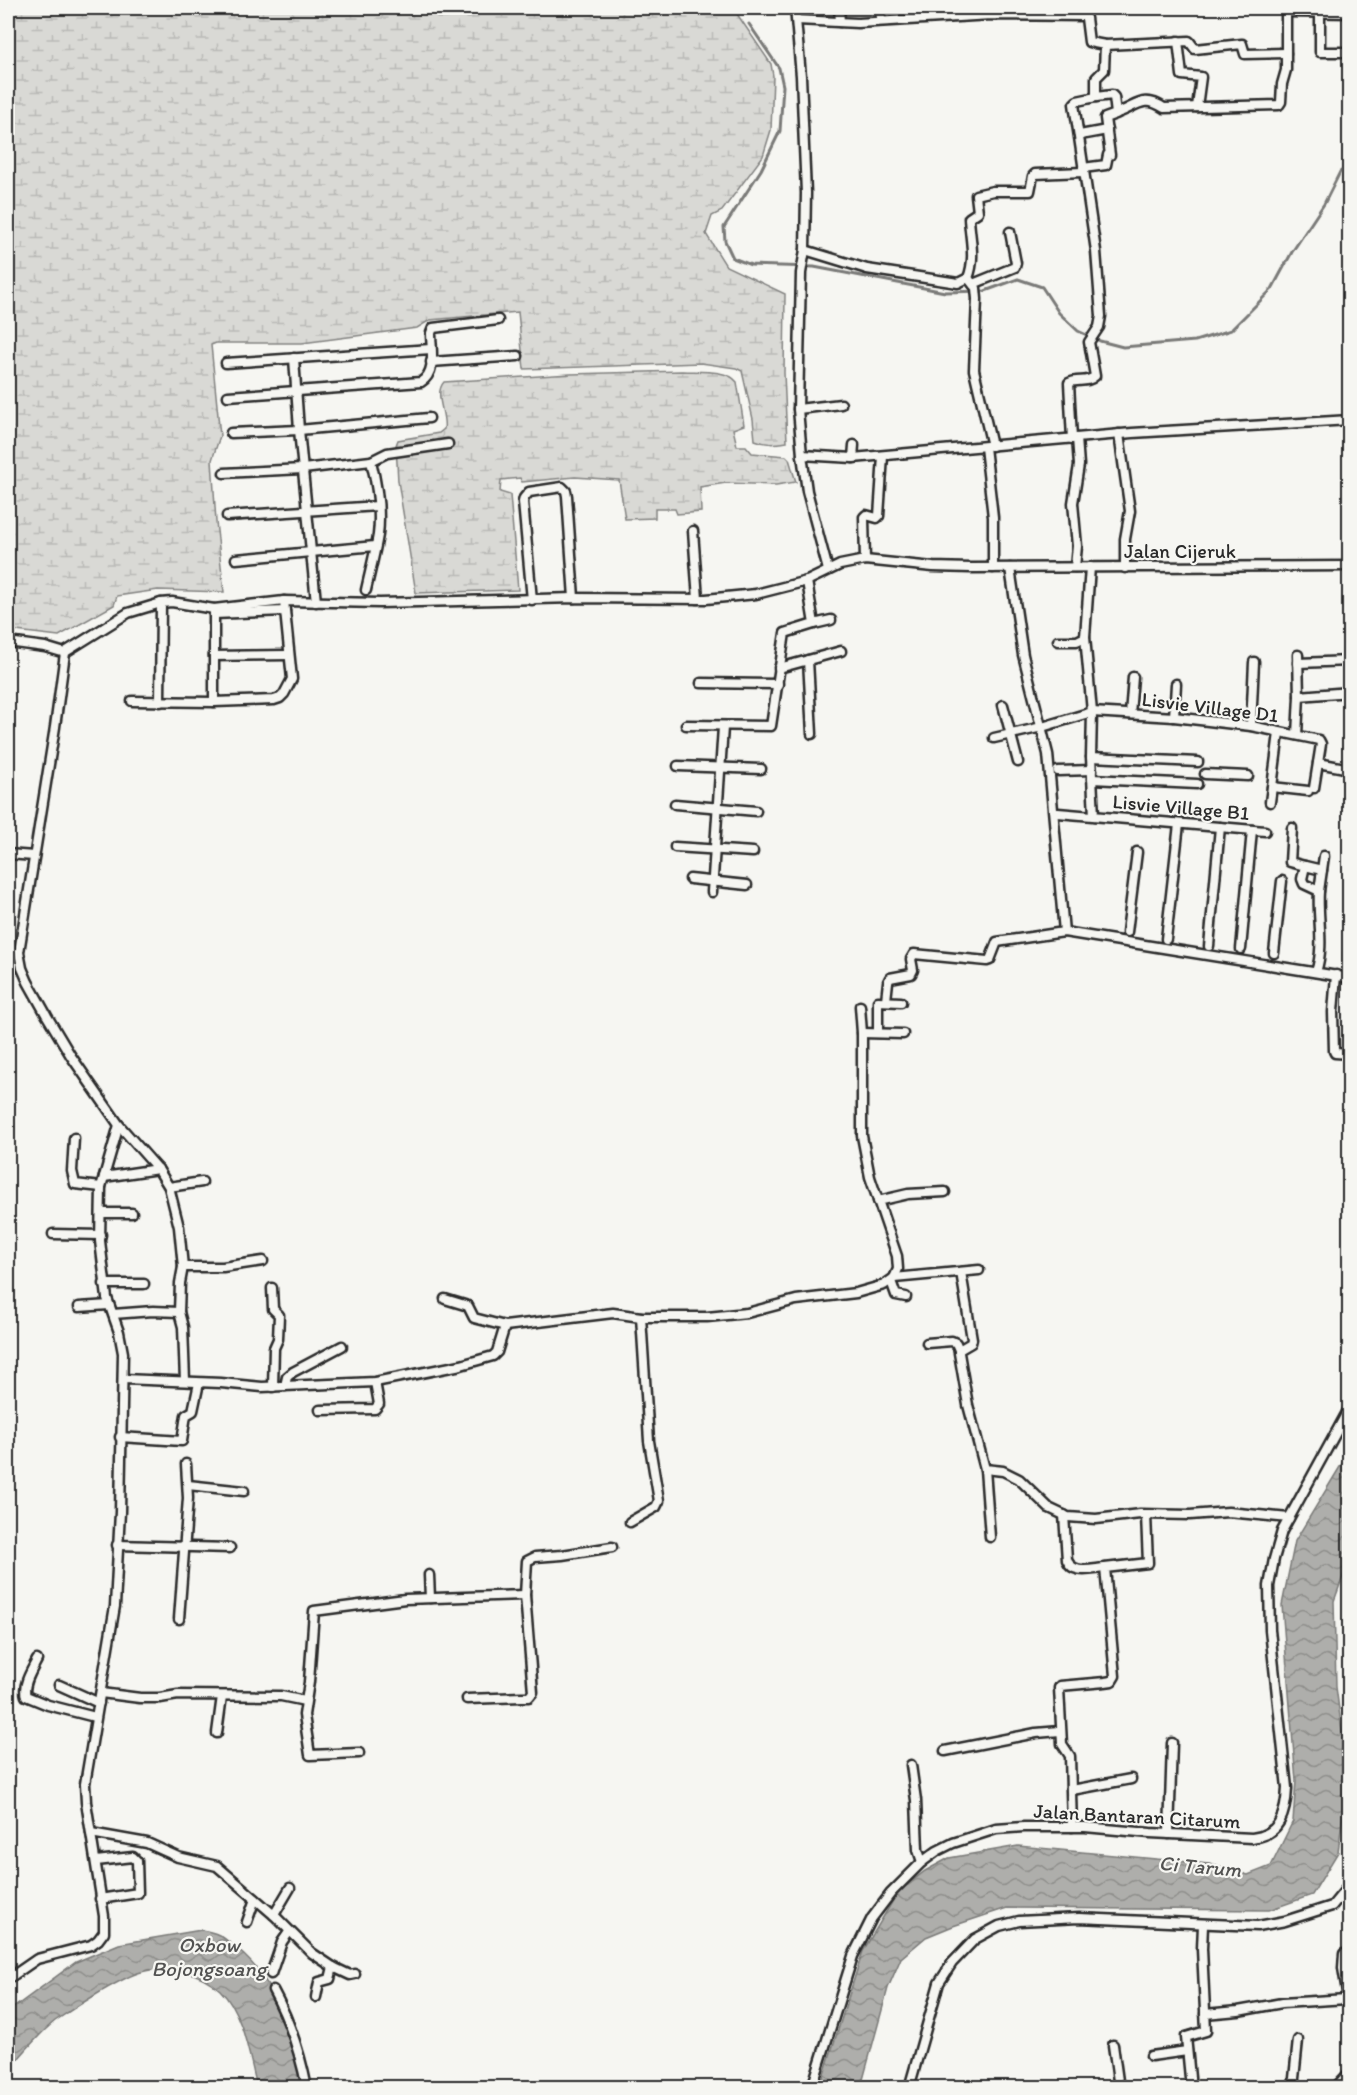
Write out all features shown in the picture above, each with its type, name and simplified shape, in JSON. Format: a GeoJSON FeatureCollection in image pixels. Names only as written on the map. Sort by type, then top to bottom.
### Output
{"type":"FeatureCollection","features":[{"type":"Feature","properties":{"kind":"street"},"geometry":{"type":"LineString","coordinates":[[795,8],[801,76],[806,193],[801,273],[798,409],[802,455],[812,513],[828,570]]}},
{"type":"Feature","properties":{"kind":"street"},"geometry":{"type":"LineString","coordinates":[[838,8],[840,22]]}},
{"type":"Feature","properties":{"kind":"street"},"geometry":{"type":"LineString","coordinates":[[879,8],[882,21]]}},
{"type":"Feature","properties":{"kind":"street"},"geometry":{"type":"LineString","coordinates":[[993,568],[993,517],[988,447],[974,370],[974,286],[969,219],[978,212],[976,195],[993,191],[1030,191],[1035,174],[1083,170],[1107,163],[1110,153],[1105,118],[1129,106],[1149,102],[1157,103],[1164,108],[1279,105],[1286,70],[1286,10],[1350,13]]}},
{"type":"Feature","properties":{"kind":"street"},"geometry":{"type":"LineString","coordinates":[[797,20],[882,21],[1039,12],[1085,17],[1089,42],[1105,45],[1178,41],[1191,42],[1196,49],[1242,44],[1245,54],[1286,53]]}},
{"type":"Feature","properties":{"kind":"street"},"geometry":{"type":"LineString","coordinates":[[1320,12],[1320,52],[1350,51]]}},
{"type":"Feature","properties":{"kind":"street"},"geometry":{"type":"LineString","coordinates":[[1178,41],[1182,75],[1201,77],[1197,107]]}},
{"type":"Feature","properties":{"kind":"street"},"geometry":{"type":"LineString","coordinates":[[1096,97],[1096,78],[1104,70],[1105,45]]}},
{"type":"Feature","properties":{"kind":"street"},"geometry":{"type":"LineString","coordinates":[[1075,567],[1077,546],[1072,503],[1079,465],[1069,383],[1089,381],[1095,376],[1093,335],[1101,322],[1101,316],[1096,251],[1075,103],[1113,95],[1117,112]]}},
{"type":"Feature","properties":{"kind":"street"},"geometry":{"type":"LineString","coordinates":[[1080,135],[1107,130]]}},
{"type":"Feature","properties":{"kind":"street"},"geometry":{"type":"LineString","coordinates":[[804,252],[867,269],[974,286],[1014,267],[1016,263],[1010,232]]}},
{"type":"Feature","properties":{"kind":"street"},"geometry":{"type":"LineString","coordinates":[[228,396],[421,382],[430,375],[431,333],[436,327],[498,320]]}},
{"type":"Feature","properties":{"kind":"street"},"geometry":{"type":"LineString","coordinates":[[226,363],[431,349]]}},
{"type":"Feature","properties":{"kind":"street"},"geometry":{"type":"LineString","coordinates":[[431,362],[518,356]]}},
{"type":"Feature","properties":{"kind":"street"},"geometry":{"type":"LineString","coordinates":[[294,358],[316,602]]}},
{"type":"Feature","properties":{"kind":"street"},"geometry":{"type":"LineString","coordinates":[[798,409],[841,404]]}},
{"type":"Feature","properties":{"kind":"street"},"geometry":{"type":"LineString","coordinates":[[231,433],[299,430],[429,418]]}},
{"type":"Feature","properties":{"kind":"street"},"geometry":{"type":"LineString","coordinates":[[802,455],[853,458],[1119,434],[1350,420]]}},
{"type":"Feature","properties":{"kind":"street"},"geometry":{"type":"LineString","coordinates":[[1119,434],[1130,511],[1125,538],[1125,568]]}},
{"type":"Feature","properties":{"kind":"street"},"geometry":{"type":"LineString","coordinates":[[224,473],[303,469],[371,461],[387,453],[448,444]]}},
{"type":"Feature","properties":{"kind":"street"},"geometry":{"type":"LineString","coordinates":[[853,458],[854,445]]}},
{"type":"Feature","properties":{"kind":"street"},"geometry":{"type":"LineString","coordinates":[[865,560],[864,517],[866,515],[876,518],[879,516],[883,456]]}},
{"type":"Feature","properties":{"kind":"street"},"geometry":{"type":"LineString","coordinates":[[366,590],[378,536],[377,484],[371,461]]}},
{"type":"Feature","properties":{"kind":"street"},"geometry":{"type":"LineString","coordinates":[[532,600],[524,498],[529,492],[562,488],[566,491],[567,496],[574,598]]}},
{"type":"Feature","properties":{"kind":"street"},"geometry":{"type":"LineString","coordinates":[[227,516],[378,506]]}},
{"type":"Feature","properties":{"kind":"street"},"geometry":{"type":"LineString","coordinates":[[693,531],[698,599]]}},
{"type":"Feature","properties":{"kind":"street"},"geometry":{"type":"LineString","coordinates":[[236,559],[375,546]]}},
{"type":"Feature","properties":{"kind":"street","name":"Jalan Cijeruk"},"geometry":{"type":"LineString","coordinates":[[161,603],[172,602],[214,611],[316,602],[380,603],[574,598],[698,599],[741,596],[807,581],[840,565],[865,560],[933,567],[993,568],[1350,566]]}},
{"type":"Feature","properties":{"kind":"street"},"geometry":{"type":"LineString","coordinates":[[1090,567],[1085,637],[1092,712],[1091,757],[1094,816]]}},
{"type":"Feature","properties":{"kind":"street"},"geometry":{"type":"LineString","coordinates":[[1010,568],[1023,655],[1050,768],[1064,932]]}},
{"type":"Feature","properties":{"kind":"street"},"geometry":{"type":"LineString","coordinates":[[807,581],[814,624]]}},
{"type":"Feature","properties":{"kind":"street"},"geometry":{"type":"LineString","coordinates":[[8,642],[45,647],[65,653],[128,613],[161,603],[160,702]]}},
{"type":"Feature","properties":{"kind":"street"},"geometry":{"type":"LineString","coordinates":[[132,701],[214,702],[280,698],[292,679],[284,606]]}},
{"type":"Feature","properties":{"kind":"street"},"geometry":{"type":"LineString","coordinates":[[214,611],[214,702]]}},
{"type":"Feature","properties":{"kind":"street"},"geometry":{"type":"LineString","coordinates":[[687,725],[771,726],[785,632],[831,620]]}},
{"type":"Feature","properties":{"kind":"street"},"geometry":{"type":"LineString","coordinates":[[1058,641],[1077,641],[1085,637]]}},
{"type":"Feature","properties":{"kind":"street"},"geometry":{"type":"LineString","coordinates":[[779,668],[840,651]]}},
{"type":"Feature","properties":{"kind":"street"},"geometry":{"type":"LineString","coordinates":[[65,653],[19,952],[22,968],[33,991],[71,1056],[119,1125],[158,1169],[169,1187],[179,1227],[183,1267],[179,1312],[183,1327],[185,1381]]}},
{"type":"Feature","properties":{"kind":"street"},"geometry":{"type":"LineString","coordinates":[[214,656],[288,655]]}},
{"type":"Feature","properties":{"kind":"street"},"geometry":{"type":"LineString","coordinates":[[1297,735],[1298,659],[1350,661]]}},
{"type":"Feature","properties":{"kind":"street"},"geometry":{"type":"LineString","coordinates":[[808,660],[812,734]]}},
{"type":"Feature","properties":{"kind":"street"},"geometry":{"type":"LineString","coordinates":[[1251,726],[1254,662]]}},
{"type":"Feature","properties":{"kind":"street"},"geometry":{"type":"LineString","coordinates":[[1130,714],[1133,677]]}},
{"type":"Feature","properties":{"kind":"street"},"geometry":{"type":"LineString","coordinates":[[701,683],[778,684]]}},
{"type":"Feature","properties":{"kind":"street"},"geometry":{"type":"LineString","coordinates":[[1174,717],[1176,684]]}},
{"type":"Feature","properties":{"kind":"street"},"geometry":{"type":"LineString","coordinates":[[1299,696],[1350,693]]}},
{"type":"Feature","properties":{"kind":"street"},"geometry":{"type":"LineString","coordinates":[[1003,705],[1018,762]]}},
{"type":"Feature","properties":{"kind":"street","name":"Lisvie Village D1"},"geometry":{"type":"LineString","coordinates":[[994,738],[1092,712],[1174,717],[1251,726],[1319,740],[1322,744],[1318,763]]}},
{"type":"Feature","properties":{"kind":"street"},"geometry":{"type":"LineString","coordinates":[[712,892],[723,727]]}},
{"type":"Feature","properties":{"kind":"street"},"geometry":{"type":"LineString","coordinates":[[1270,802],[1279,733]]}},
{"type":"Feature","properties":{"kind":"street"},"geometry":{"type":"LineString","coordinates":[[1091,757],[1198,762]]}},
{"type":"Feature","properties":{"kind":"street"},"geometry":{"type":"LineString","coordinates":[[1272,787],[1311,789],[1318,763],[1345,768]]}},
{"type":"Feature","properties":{"kind":"street"},"geometry":{"type":"LineString","coordinates":[[678,766],[761,769]]}},
{"type":"Feature","properties":{"kind":"street"},"geometry":{"type":"LineString","coordinates":[[1058,771],[1197,784]]}},
{"type":"Feature","properties":{"kind":"street"},"geometry":{"type":"LineString","coordinates":[[1205,774],[1248,776]]}},
{"type":"Feature","properties":{"kind":"street"},"geometry":{"type":"LineString","coordinates":[[675,804],[756,811]]}},
{"type":"Feature","properties":{"kind":"street","name":"Lisvie Village B1"},"geometry":{"type":"LineString","coordinates":[[1058,813],[1265,831]]}},
{"type":"Feature","properties":{"kind":"street"},"geometry":{"type":"LineString","coordinates":[[1166,939],[1179,824]]}},
{"type":"Feature","properties":{"kind":"street"},"geometry":{"type":"LineString","coordinates":[[1209,946],[1220,827]]}},
{"type":"Feature","properties":{"kind":"street"},"geometry":{"type":"LineString","coordinates":[[1292,828],[1289,860],[1322,870]]}},
{"type":"Feature","properties":{"kind":"street"},"geometry":{"type":"LineString","coordinates":[[1241,949],[1252,830]]}},
{"type":"Feature","properties":{"kind":"street"},"geometry":{"type":"LineString","coordinates":[[675,847],[753,852]]}},
{"type":"Feature","properties":{"kind":"street"},"geometry":{"type":"LineString","coordinates":[[1127,932],[1137,852]]}},
{"type":"Feature","properties":{"kind":"street"},"geometry":{"type":"LineString","coordinates":[[8,854],[34,856]]}},
{"type":"Feature","properties":{"kind":"street"},"geometry":{"type":"LineString","coordinates":[[1316,972],[1322,952],[1318,917],[1324,856]]}},
{"type":"Feature","properties":{"kind":"street"},"geometry":{"type":"LineString","coordinates":[[1305,866],[1302,879],[1304,884],[1319,891]]}},
{"type":"Feature","properties":{"kind":"street"},"geometry":{"type":"LineString","coordinates":[[690,879],[747,885]]}},
{"type":"Feature","properties":{"kind":"street"},"geometry":{"type":"LineString","coordinates":[[1274,953],[1282,881]]}},
{"type":"Feature","properties":{"kind":"street"},"geometry":{"type":"LineString","coordinates":[[886,1000],[890,978],[912,973],[910,959],[914,954],[987,961],[990,960],[997,942],[1064,932],[1349,977],[1349,953]]}},
{"type":"Feature","properties":{"kind":"street"},"geometry":{"type":"LineString","coordinates":[[1336,975],[1333,1012],[1334,1050],[1335,1053],[1350,1054]]}},
{"type":"Feature","properties":{"kind":"street"},"geometry":{"type":"LineString","coordinates":[[878,1033],[877,1003],[879,1000],[901,1002]]}},
{"type":"Feature","properties":{"kind":"street"},"geometry":{"type":"LineString","coordinates":[[860,1006],[862,1136],[870,1177],[897,1256],[898,1269],[893,1279],[896,1295],[906,1297]]}},
{"type":"Feature","properties":{"kind":"street"},"geometry":{"type":"LineString","coordinates":[[862,1034],[903,1034]]}},
{"type":"Feature","properties":{"kind":"street"},"geometry":{"type":"LineString","coordinates":[[8,1979],[37,1959],[81,1948],[98,1940],[104,1932],[85,1784],[114,1618],[120,1512],[123,1353],[105,1284],[101,1235],[101,1187],[119,1125]]}},
{"type":"Feature","properties":{"kind":"street"},"geometry":{"type":"LineString","coordinates":[[74,1137],[72,1171],[75,1184],[101,1187]]}},
{"type":"Feature","properties":{"kind":"street"},"geometry":{"type":"LineString","coordinates":[[104,1177],[158,1169]]}},
{"type":"Feature","properties":{"kind":"street"},"geometry":{"type":"LineString","coordinates":[[169,1187],[202,1182]]}},
{"type":"Feature","properties":{"kind":"street"},"geometry":{"type":"LineString","coordinates":[[878,1201],[908,1194],[945,1192]]}},
{"type":"Feature","properties":{"kind":"street"},"geometry":{"type":"LineString","coordinates":[[101,1212],[132,1213]]}},
{"type":"Feature","properties":{"kind":"street"},"geometry":{"type":"LineString","coordinates":[[53,1234],[101,1235]]}},
{"type":"Feature","properties":{"kind":"street"},"geometry":{"type":"LineString","coordinates":[[183,1267],[223,1267],[263,1262]]}},
{"type":"Feature","properties":{"kind":"street"},"geometry":{"type":"LineString","coordinates":[[445,1299],[468,1306],[474,1318],[505,1326],[613,1313],[641,1317],[707,1317],[747,1313],[796,1300],[856,1293],[884,1285],[893,1279],[979,1270]]}},
{"type":"Feature","properties":{"kind":"street"},"geometry":{"type":"LineString","coordinates":[[959,1350],[972,1343],[962,1272]]}},
{"type":"Feature","properties":{"kind":"street"},"geometry":{"type":"LineString","coordinates":[[105,1284],[144,1284]]}},
{"type":"Feature","properties":{"kind":"street"},"geometry":{"type":"LineString","coordinates":[[272,1288],[273,1309],[279,1315],[278,1339],[274,1348],[273,1387]]}},
{"type":"Feature","properties":{"kind":"street"},"geometry":{"type":"LineString","coordinates":[[79,1307],[109,1305]]}},
{"type":"Feature","properties":{"kind":"street"},"geometry":{"type":"LineString","coordinates":[[113,1314],[179,1312]]}},
{"type":"Feature","properties":{"kind":"street"},"geometry":{"type":"LineString","coordinates":[[630,1522],[656,1507],[659,1501],[649,1441],[641,1317]]}},
{"type":"Feature","properties":{"kind":"street"},"geometry":{"type":"LineString","coordinates":[[123,1379],[273,1387],[375,1382],[461,1365],[493,1356],[498,1352],[505,1326]]}},
{"type":"Feature","properties":{"kind":"street"},"geometry":{"type":"LineString","coordinates":[[927,1343],[952,1341],[956,1343],[959,1350],[968,1405],[985,1469],[990,1537]]}},
{"type":"Feature","properties":{"kind":"street"},"geometry":{"type":"LineString","coordinates":[[285,1386],[287,1377],[292,1372],[342,1346]]}},
{"type":"Feature","properties":{"kind":"street"},"geometry":{"type":"LineString","coordinates":[[320,1410],[375,1409],[379,1404],[375,1382]]}},
{"type":"Feature","properties":{"kind":"street"},"geometry":{"type":"LineString","coordinates":[[120,1437],[182,1441],[186,1415],[193,1411],[199,1383]]}},
{"type":"Feature","properties":{"kind":"street","name":"Jalan Bantaran Citarum"},"geometry":{"type":"LineString","coordinates":[[812,2088],[853,1956],[872,1918],[891,1893],[922,1862],[937,1851],[953,1842],[996,1829],[1072,1827],[1243,1839],[1260,1837],[1269,1832],[1282,1819],[1286,1807],[1287,1788],[1270,1630],[1269,1586],[1282,1531],[1350,1407]]}},
{"type":"Feature","properties":{"kind":"street"},"geometry":{"type":"LineString","coordinates":[[178,1619],[188,1485],[186,1464]]}},
{"type":"Feature","properties":{"kind":"street"},"geometry":{"type":"LineString","coordinates":[[985,1469],[1003,1471],[1019,1479],[1049,1508],[1064,1515],[1096,1519],[1228,1512],[1289,1518]]}},
{"type":"Feature","properties":{"kind":"street"},"geometry":{"type":"LineString","coordinates":[[188,1485],[244,1491]]}},
{"type":"Feature","properties":{"kind":"street"},"geometry":{"type":"LineString","coordinates":[[1064,1515],[1067,1560],[1076,1570],[1148,1563],[1146,1515]]}},
{"type":"Feature","properties":{"kind":"street"},"geometry":{"type":"LineString","coordinates":[[117,1545],[230,1548]]}},
{"type":"Feature","properties":{"kind":"street"},"geometry":{"type":"LineString","coordinates":[[466,1699],[522,1697],[533,1692],[525,1595],[527,1563],[530,1558],[562,1556],[612,1547]]}},
{"type":"Feature","properties":{"kind":"street"},"geometry":{"type":"LineString","coordinates":[[1072,1827],[1070,1756],[1062,1744],[1060,1731],[1060,1687],[1112,1681],[1115,1676],[1105,1568]]}},
{"type":"Feature","properties":{"kind":"street"},"geometry":{"type":"LineString","coordinates":[[429,1575],[430,1598]]}},
{"type":"Feature","properties":{"kind":"street"},"geometry":{"type":"LineString","coordinates":[[359,1753],[310,1755],[304,1715],[309,1682],[314,1611],[405,1599],[525,1595]]}},
{"type":"Feature","properties":{"kind":"street"},"geometry":{"type":"LineString","coordinates":[[37,1660],[24,1691],[26,1696],[48,1705],[95,1717]]}},
{"type":"Feature","properties":{"kind":"street"},"geometry":{"type":"LineString","coordinates":[[59,1685],[99,1703]]}},
{"type":"Feature","properties":{"kind":"street"},"geometry":{"type":"LineString","coordinates":[[101,1693],[140,1698],[178,1695],[281,1696],[305,1701]]}},
{"type":"Feature","properties":{"kind":"street"},"geometry":{"type":"LineString","coordinates":[[217,1732],[222,1696]]}},
{"type":"Feature","properties":{"kind":"street"},"geometry":{"type":"LineString","coordinates":[[945,1751],[1036,1733],[1060,1731]]}},
{"type":"Feature","properties":{"kind":"street"},"geometry":{"type":"LineString","coordinates":[[1169,1834],[1172,1743]]}},
{"type":"Feature","properties":{"kind":"street"},"geometry":{"type":"LineString","coordinates":[[911,1765],[916,1800],[918,1850],[922,1862]]}},
{"type":"Feature","properties":{"kind":"street"},"geometry":{"type":"LineString","coordinates":[[1072,1790],[1131,1779]]}},
{"type":"Feature","properties":{"kind":"street"},"geometry":{"type":"LineString","coordinates":[[92,1833],[147,1843],[178,1857],[211,1864],[232,1878],[274,1915],[312,1953],[333,1967],[350,1975],[355,1974]]}},
{"type":"Feature","properties":{"kind":"street"},"geometry":{"type":"LineString","coordinates":[[96,1861],[133,1857],[137,1861],[138,1893],[100,1899]]}},
{"type":"Feature","properties":{"kind":"street"},"geometry":{"type":"LineString","coordinates":[[909,2088],[939,1983],[952,1963],[975,1939],[999,1926],[1019,1921],[1079,1918],[1258,1926],[1285,1921],[1332,1906],[1350,1884]]}},
{"type":"Feature","properties":{"kind":"street"},"geometry":{"type":"LineString","coordinates":[[274,1915],[290,1888]]}},
{"type":"Feature","properties":{"kind":"street"},"geometry":{"type":"LineString","coordinates":[[247,1922],[255,1899]]}},
{"type":"Feature","properties":{"kind":"street"},"geometry":{"type":"LineString","coordinates":[[1191,2088],[1187,2036],[1206,2032],[1203,1925]]}},
{"type":"Feature","properties":{"kind":"street"},"geometry":{"type":"LineString","coordinates":[[271,1974],[282,1942],[290,1932]]}},
{"type":"Feature","properties":{"kind":"street"},"geometry":{"type":"LineString","coordinates":[[1350,1952],[1346,1952],[1344,1956],[1347,2000],[1350,2010]]}},
{"type":"Feature","properties":{"kind":"street"},"geometry":{"type":"LineString","coordinates":[[310,1963],[312,1953]]}},
{"type":"Feature","properties":{"kind":"street"},"geometry":{"type":"LineString","coordinates":[[316,1997],[319,1982],[330,1979],[333,1967]]}},
{"type":"Feature","properties":{"kind":"street"},"geometry":{"type":"LineString","coordinates":[[273,1990],[290,2026],[307,2088]]}},
{"type":"Feature","properties":{"kind":"street"},"geometry":{"type":"LineString","coordinates":[[1205,2014],[1282,2003],[1347,2000]]}},
{"type":"Feature","properties":{"kind":"street"},"geometry":{"type":"LineString","coordinates":[[1293,2088],[1298,2040]]}},
{"type":"Feature","properties":{"kind":"street"},"geometry":{"type":"LineString","coordinates":[[1113,2045],[1119,2088]]}},
{"type":"Feature","properties":{"kind":"street"},"geometry":{"type":"LineString","coordinates":[[1151,2056],[1188,2051]]}},
{"type":"Feature","properties":{"kind":"street"},"geometry":{"type":"LineString","coordinates":[[1335,2088],[1350,2072]]}},
{"type":"Feature","properties":{"kind":"green space"},"geometry":{"type":"Polygon","coordinates":[[[8,8],[733,8],[771,64],[773,76],[771,130],[763,156],[722,211],[712,216],[706,234],[726,266],[785,294],[784,373],[787,442],[771,444],[755,440],[753,419],[742,371],[736,368],[701,363],[524,369],[518,312],[430,320],[417,328],[302,343],[216,343],[211,345],[220,436],[212,460],[224,592],[158,590],[117,596],[114,605],[59,636],[8,630],[8,8]]]}},
{"type":"Feature","properties":{"kind":"green space"},"geometry":{"type":"Polygon","coordinates":[[[682,371],[719,373],[737,382],[744,425],[733,429],[737,446],[746,446],[752,453],[786,456],[796,482],[776,485],[726,483],[700,487],[701,512],[677,514],[675,509],[655,509],[655,518],[625,519],[619,480],[575,477],[522,482],[520,478],[501,480],[500,492],[510,495],[518,590],[416,593],[398,481],[396,445],[398,440],[439,433],[444,429],[440,392],[444,382],[570,374],[682,371]]]}},
{"type":"Feature","properties":{"kind":"water","name":"Ci Tarum"},"geometry":{"type":"Polygon","coordinates":[[[1349,1452],[1349,1560],[1334,1601],[1336,1687],[1348,1776],[1338,1852],[1312,1895],[1269,1910],[1007,1908],[953,1926],[926,1937],[901,1958],[888,1988],[861,2087],[820,2087],[863,1951],[898,1892],[925,1871],[949,1858],[1018,1846],[1209,1864],[1248,1875],[1271,1866],[1293,1821],[1296,1781],[1282,1605],[1295,1541],[1349,1452]]]}},
{"type":"Feature","properties":{"kind":"water","name":"Oxbow Bojongsoang"},"geometry":{"type":"Polygon","coordinates":[[[201,1930],[226,1939],[251,1962],[263,1977],[282,2012],[294,2049],[302,2087],[257,2087],[245,2036],[228,2000],[220,1990],[203,1978],[171,1969],[138,1973],[84,2002],[49,2026],[8,2071],[8,2012],[76,1962],[119,1944],[201,1930]]]}},
{"type":"Feature","properties":{"kind":"waterway"},"geometry":{"type":"LineString","coordinates":[[749,24],[779,68],[783,86],[780,131],[761,170],[724,227],[725,241],[733,258],[751,265],[814,267],[945,292],[985,291],[1018,279],[1042,287],[1059,313],[1078,331],[1100,341],[1123,347],[1195,341],[1231,330],[1272,289],[1292,252],[1324,204],[1340,172],[1350,165]]}}]}
